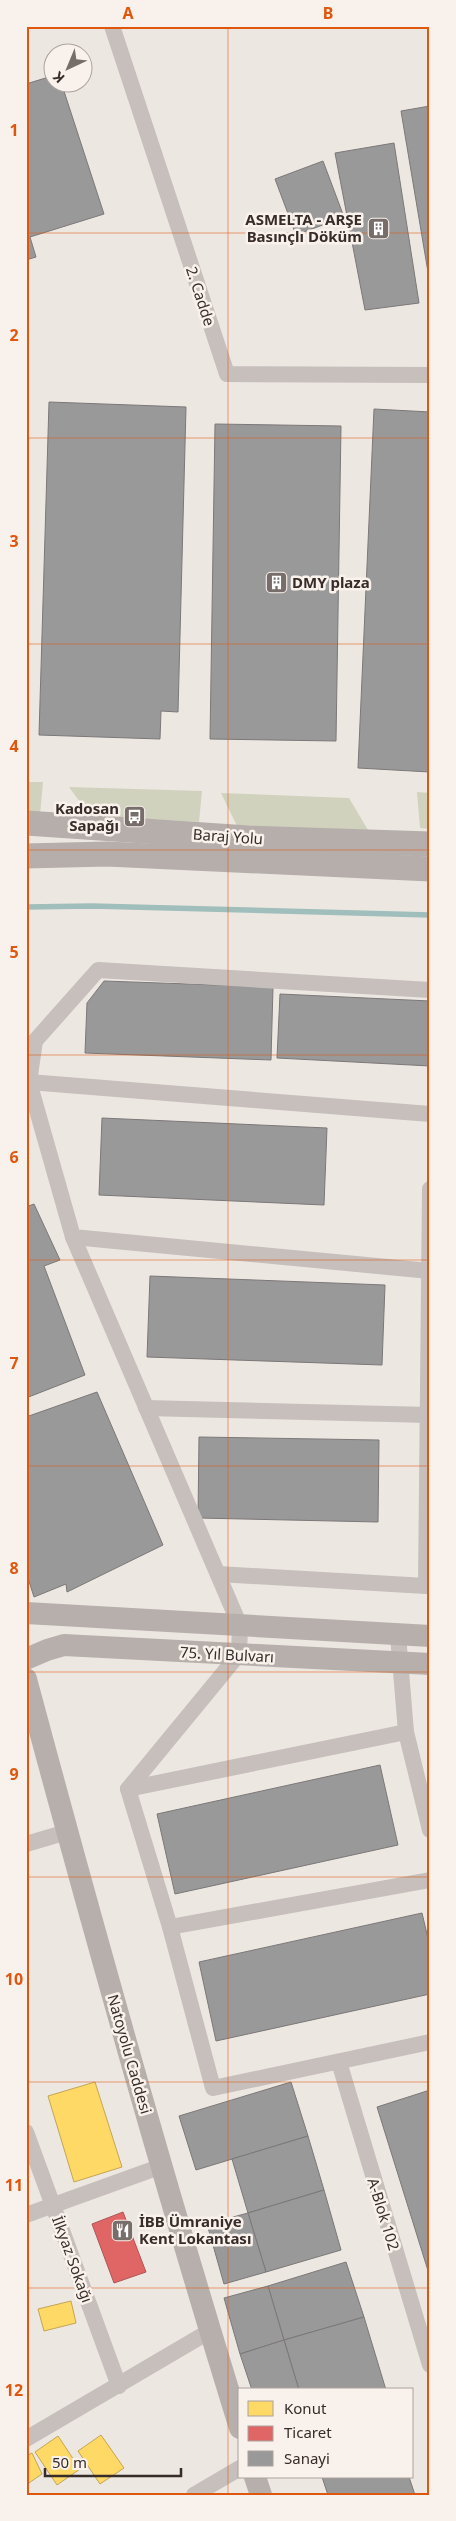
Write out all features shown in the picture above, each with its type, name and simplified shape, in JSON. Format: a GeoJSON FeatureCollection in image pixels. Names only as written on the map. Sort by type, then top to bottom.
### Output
{"type":"FeatureCollection","features":[{"type":"Feature","properties":{"kind":"main road","name":"Baraj Yolu"},"geometry":{"type":"LineString","coordinates":[[26,823],[248,838],[430,844]]}},
{"type":"Feature","properties":{"kind":"main road","name":"Baraj Yolu"},"geometry":{"type":"LineString","coordinates":[[26,856],[107,854],[430,869]]}},
{"type":"Feature","properties":{"kind":"street","name":"2. Cadde"},"geometry":{"type":"LineString","coordinates":[[112,26],[227,374],[430,375]]}},
{"type":"Feature","properties":{"kind":"street"},"geometry":{"type":"LineString","coordinates":[[128,1789],[239,1654],[240,1626],[73,1237],[29,1082],[35,1041],[98,970],[430,990]]}},
{"type":"Feature","properties":{"kind":"street"},"geometry":{"type":"LineString","coordinates":[[29,1082],[430,1114]]}},
{"type":"Feature","properties":{"kind":"street"},"geometry":{"type":"LineString","coordinates":[[218,1574],[428,1586],[430,1190]]}},
{"type":"Feature","properties":{"kind":"street"},"geometry":{"type":"LineString","coordinates":[[73,1237],[430,1271]]}},
{"type":"Feature","properties":{"kind":"street"},"geometry":{"type":"LineString","coordinates":[[146,1408],[428,1415]]}},
{"type":"Feature","properties":{"kind":"street","name":"75. Yıl Bulvarı"},"geometry":{"type":"LineString","coordinates":[[26,1614],[430,1636]]}},
{"type":"Feature","properties":{"kind":"street"},"geometry":{"type":"LineString","coordinates":[[398,1635],[406,1732],[430,1830]]}},
{"type":"Feature","properties":{"kind":"street","name":"75. Yıl Bulvarı"},"geometry":{"type":"LineString","coordinates":[[26,1659],[47,1650],[64,1646],[430,1664]]}},
{"type":"Feature","properties":{"kind":"street","name":"Natoyolu Caddesi"},"geometry":{"type":"LineString","coordinates":[[26,1678],[67,1832],[162,2166],[238,2422]]}},
{"type":"Feature","properties":{"kind":"street"},"geometry":{"type":"LineString","coordinates":[[128,1789],[406,1732]]}},
{"type":"Feature","properties":{"kind":"street"},"geometry":{"type":"LineString","coordinates":[[128,1789],[170,1927],[213,2088],[430,2042]]}},
{"type":"Feature","properties":{"kind":"street"},"geometry":{"type":"LineString","coordinates":[[26,1844],[67,1832]]}},
{"type":"Feature","properties":{"kind":"street"},"geometry":{"type":"LineString","coordinates":[[170,1927],[430,1880]]}},
{"type":"Feature","properties":{"kind":"street","name":"A-Blok 102"},"geometry":{"type":"LineString","coordinates":[[339,2062],[430,2365]]}},
{"type":"Feature","properties":{"kind":"street","name":"İlkyaz Sokağı"},"geometry":{"type":"LineString","coordinates":[[26,2132],[119,2386]]}},
{"type":"Feature","properties":{"kind":"street"},"geometry":{"type":"LineString","coordinates":[[26,2215],[162,2166]]}},
{"type":"Feature","properties":{"kind":"street"},"geometry":{"type":"LineString","coordinates":[[26,2440],[210,2331]]}},
{"type":"Feature","properties":{"kind":"street"},"geometry":{"type":"LineString","coordinates":[[194,2495],[238,2469]]}},
{"type":"Feature","properties":{"kind":"street"},"geometry":{"type":"LineString","coordinates":[[255,2478],[261,2495]]}},
{"type":"Feature","properties":{"kind":"green space"},"geometry":{"type":"Polygon","coordinates":[[[26,782],[43,782],[40,815],[26,815],[26,782]]]}},
{"type":"Feature","properties":{"kind":"green space"},"geometry":{"type":"Polygon","coordinates":[[[69,787],[202,791],[199,822],[90,816],[69,787]]]}},
{"type":"Feature","properties":{"kind":"green space"},"geometry":{"type":"Polygon","coordinates":[[[417,792],[430,793],[430,829],[420,828],[417,792]]]}},
{"type":"Feature","properties":{"kind":"green space"},"geometry":{"type":"Polygon","coordinates":[[[221,793],[349,798],[368,830],[237,826],[221,793]]]}},
{"type":"Feature","properties":{"kind":"building: Konut"},"geometry":{"type":"Polygon","coordinates":[[[95,2082],[122,2167],[74,2182],[48,2096],[95,2082]]]}},
{"type":"Feature","properties":{"kind":"building: Konut"},"geometry":{"type":"Polygon","coordinates":[[[71,2301],[76,2323],[44,2331],[38,2309],[71,2301]]]}},
{"type":"Feature","properties":{"kind":"building: Konut"},"geometry":{"type":"Polygon","coordinates":[[[101,2435],[124,2468],[100,2484],[78,2451],[101,2435]]]}},
{"type":"Feature","properties":{"kind":"building: Konut"},"geometry":{"type":"Polygon","coordinates":[[[58,2436],[80,2469],[57,2485],[35,2452],[58,2436]]]}},
{"type":"Feature","properties":{"kind":"building: Konut"},"geometry":{"type":"Polygon","coordinates":[[[32,2453],[42,2474],[26,2485],[26,2456],[32,2453]]]}},
{"type":"Feature","properties":{"kind":"building: Ticaret"},"geometry":{"type":"Polygon","coordinates":[[[123,2212],[146,2272],[114,2283],[92,2224],[123,2212]]]}},
{"type":"Feature","properties":{"kind":"building: Sanayi"},"geometry":{"type":"Polygon","coordinates":[[[42,79],[42,92],[64,92],[104,214],[30,237],[36,257],[26,260],[26,84],[42,79]]]}},
{"type":"Feature","properties":{"kind":"building: Sanayi"},"geometry":{"type":"Polygon","coordinates":[[[430,106],[430,284],[401,111],[430,106]]]}},
{"type":"Feature","properties":{"kind":"building: Sanayi","name":"ASMELTA - ARŞE Basınçlı Döküm"},"geometry":{"type":"Polygon","coordinates":[[[394,143],[419,303],[365,310],[335,153],[394,143]]]}},
{"type":"Feature","properties":{"kind":"building: Sanayi"},"geometry":{"type":"Polygon","coordinates":[[[323,161],[344,217],[296,235],[275,179],[323,161]]]}},
{"type":"Feature","properties":{"kind":"building: Sanayi"},"geometry":{"type":"Polygon","coordinates":[[[49,402],[186,407],[178,712],[161,711],[160,739],[39,735],[49,402]]]}},
{"type":"Feature","properties":{"kind":"building: Sanayi"},"geometry":{"type":"Polygon","coordinates":[[[374,409],[430,412],[430,772],[358,768],[374,409]]]}},
{"type":"Feature","properties":{"kind":"building: Sanayi","name":"DMY plaza"},"geometry":{"type":"Polygon","coordinates":[[[215,424],[341,426],[336,741],[210,739],[215,424]]]}},
{"type":"Feature","properties":{"kind":"building: Sanayi"},"geometry":{"type":"Polygon","coordinates":[[[104,981],[273,987],[271,1060],[85,1053],[87,1003],[104,981]]]}},
{"type":"Feature","properties":{"kind":"building: Sanayi"},"geometry":{"type":"Polygon","coordinates":[[[280,994],[430,1001],[430,1066],[277,1058],[280,994]]]}},
{"type":"Feature","properties":{"kind":"building: Sanayi"},"geometry":{"type":"Polygon","coordinates":[[[102,1118],[327,1128],[324,1205],[99,1195],[102,1118]]]}},
{"type":"Feature","properties":{"kind":"building: Sanayi"},"geometry":{"type":"Polygon","coordinates":[[[34,1204],[60,1260],[44,1266],[85,1375],[26,1398],[26,1207],[34,1204]]]}},
{"type":"Feature","properties":{"kind":"building: Sanayi"},"geometry":{"type":"Polygon","coordinates":[[[150,1276],[385,1285],[382,1365],[147,1357],[150,1276]]]}},
{"type":"Feature","properties":{"kind":"building: Sanayi"},"geometry":{"type":"Polygon","coordinates":[[[97,1392],[163,1545],[67,1592],[66,1584],[34,1597],[26,1572],[26,1417],[97,1392]]]}},
{"type":"Feature","properties":{"kind":"building: Sanayi"},"geometry":{"type":"Polygon","coordinates":[[[199,1437],[379,1440],[378,1522],[198,1518],[199,1437]]]}},
{"type":"Feature","properties":{"kind":"building: Sanayi"},"geometry":{"type":"Polygon","coordinates":[[[380,1765],[398,1845],[175,1894],[157,1814],[380,1765]]]}},
{"type":"Feature","properties":{"kind":"building: Sanayi"},"geometry":{"type":"Polygon","coordinates":[[[422,1913],[430,1947],[430,1994],[216,2041],[199,1962],[422,1913]]]}},
{"type":"Feature","properties":{"kind":"building: Sanayi"},"geometry":{"type":"Polygon","coordinates":[[[291,2082],[308,2136],[196,2170],[179,2116],[291,2082]]]}},
{"type":"Feature","properties":{"kind":"building: Sanayi"},"geometry":{"type":"Polygon","coordinates":[[[430,2090],[430,2277],[377,2107],[430,2090]]]}},
{"type":"Feature","properties":{"kind":"building: Sanayi"},"geometry":{"type":"Polygon","coordinates":[[[308,2136],[324,2190],[248,2213],[232,2159],[308,2136]]]}},
{"type":"Feature","properties":{"kind":"building: Sanayi"},"geometry":{"type":"Polygon","coordinates":[[[324,2190],[341,2250],[266,2272],[248,2213],[324,2190]]]}},
{"type":"Feature","properties":{"kind":"building: Sanayi"},"geometry":{"type":"Polygon","coordinates":[[[248,2213],[266,2272],[224,2284],[207,2224],[248,2213]]]}},
{"type":"Feature","properties":{"kind":"building: Sanayi"},"geometry":{"type":"Polygon","coordinates":[[[346,2262],[364,2317],[284,2340],[268,2286],[346,2262]]]}},
{"type":"Feature","properties":{"kind":"building: Sanayi"},"geometry":{"type":"Polygon","coordinates":[[[268,2286],[284,2340],[240,2354],[224,2298],[268,2286]]]}},
{"type":"Feature","properties":{"kind":"building: Sanayi"},"geometry":{"type":"Polygon","coordinates":[[[364,2317],[385,2388],[298,2388],[284,2340],[364,2317]]]}},
{"type":"Feature","properties":{"kind":"building: Sanayi"},"geometry":{"type":"Polygon","coordinates":[[[284,2340],[298,2388],[251,2388],[240,2354],[284,2340]]]}},
{"type":"Feature","properties":{"kind":"building: Sanayi"},"geometry":{"type":"Polygon","coordinates":[[[322,2478],[409,2478],[415,2495],[328,2495],[322,2478]]]}},
{"type":"Feature","properties":{"kind":"waterway"},"geometry":{"type":"LineString","coordinates":[[26,907],[92,906],[430,915]]}},
{"type":"Feature","properties":{"kind":"place","name":"ASMELTA - ARŞE Basınçlı Döküm"},"geometry":{"type":"Point","coordinates":[378,228]}},
{"type":"Feature","properties":{"kind":"place","name":"DMY plaza"},"geometry":{"type":"Point","coordinates":[276,582]}},
{"type":"Feature","properties":{"kind":"place","name":"Kadosan Sapağı"},"geometry":{"type":"Point","coordinates":[135,817]}},
{"type":"Feature","properties":{"kind":"place","name":"İBB Ümraniye Kent Lokantası"},"geometry":{"type":"Point","coordinates":[123,2230]}}]}
